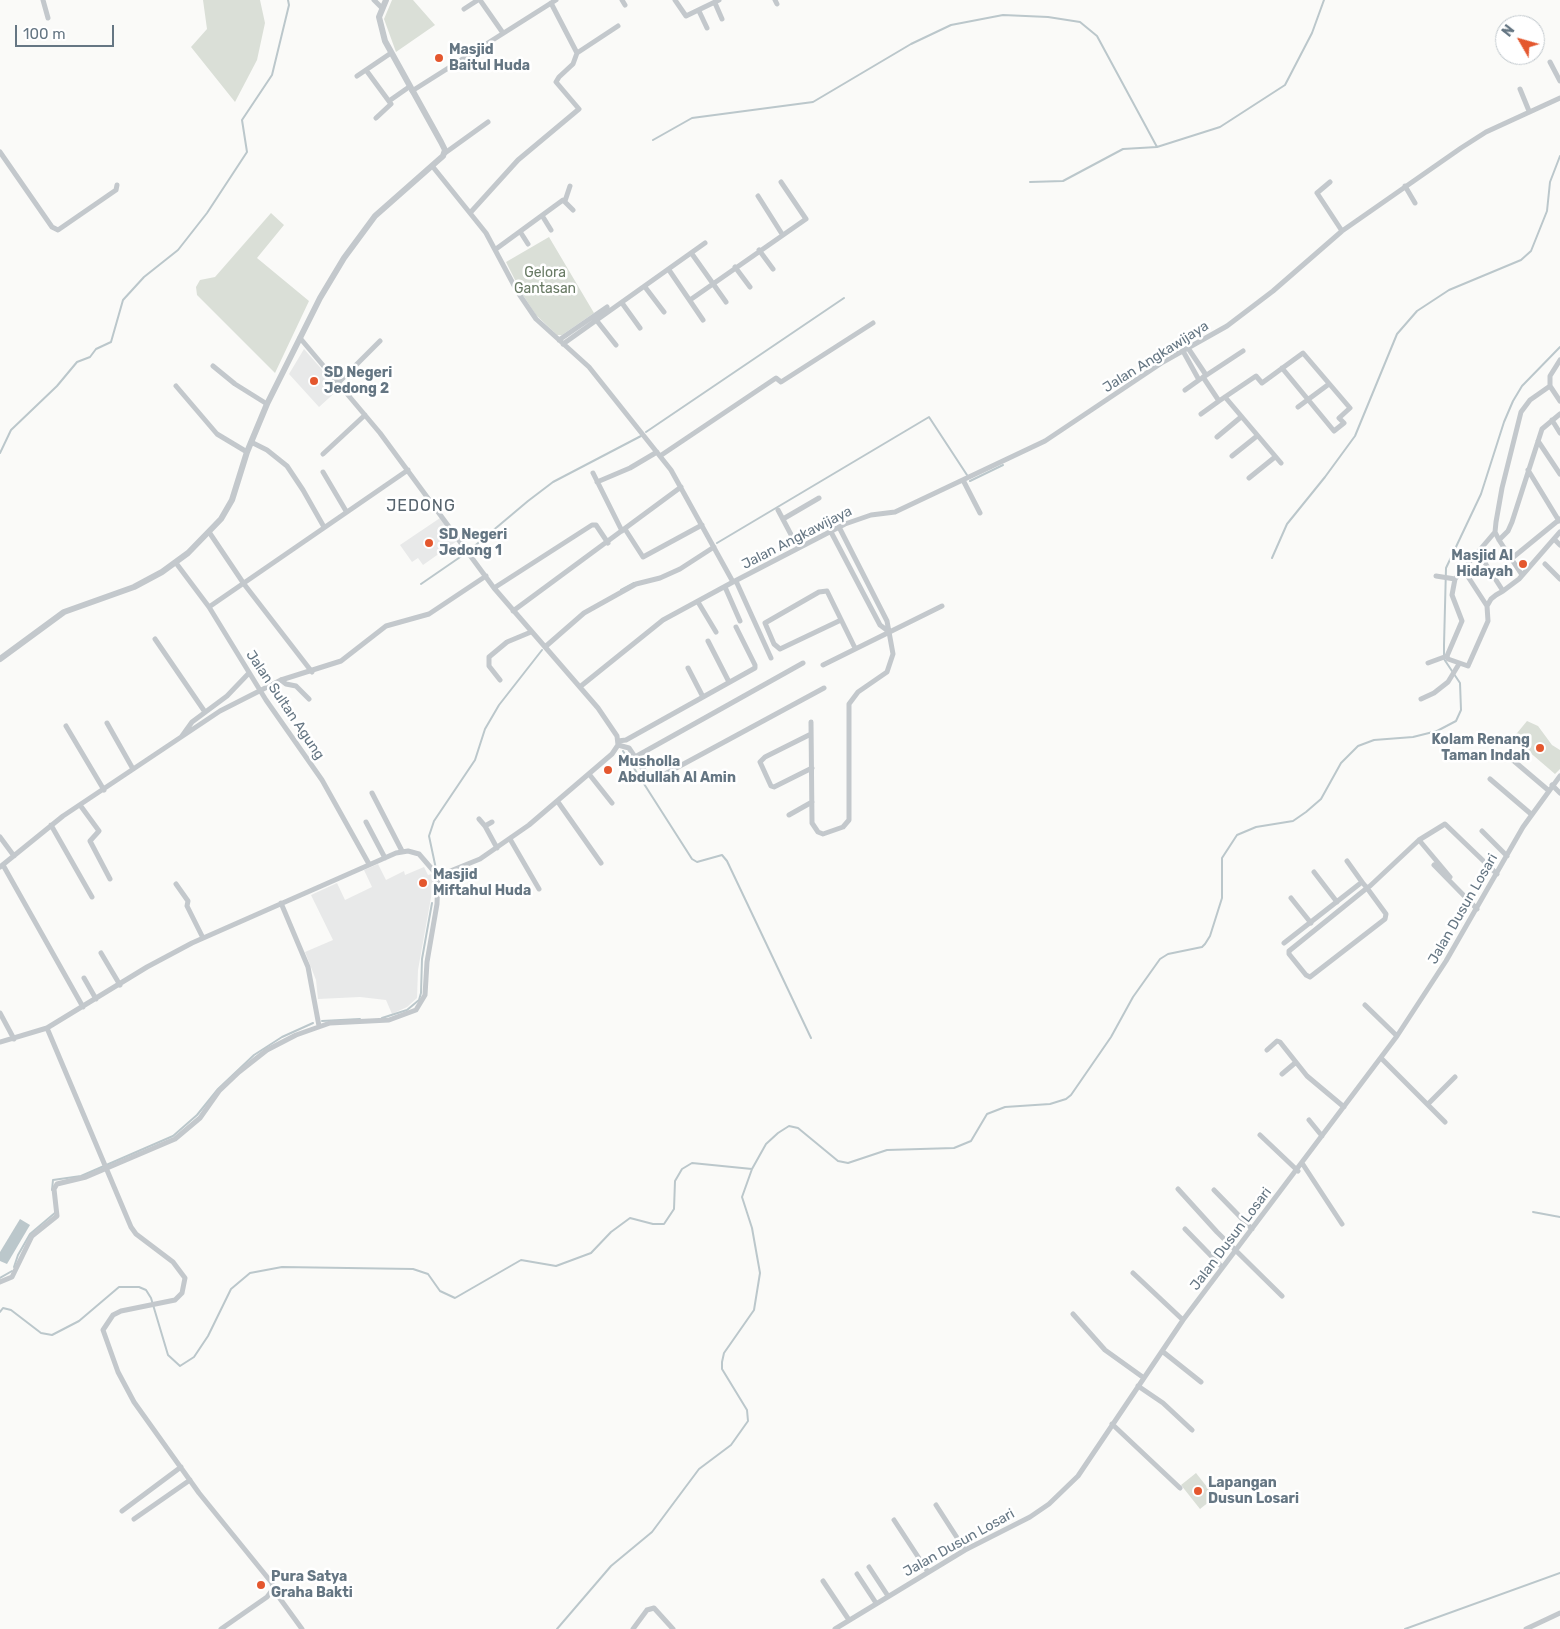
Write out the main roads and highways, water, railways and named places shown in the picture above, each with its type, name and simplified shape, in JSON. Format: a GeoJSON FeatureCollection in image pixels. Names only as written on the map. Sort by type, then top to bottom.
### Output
{"type":"FeatureCollection","features":[{"type":"Feature","properties":{"kind":"waterway"},"geometry":{"type":"LineString","coordinates":[[0,453],[11,430],[57,386],[77,362],[90,357],[96,349],[111,342],[123,300],[144,277],[178,250],[207,213],[247,152],[242,120],[272,75],[289,5],[288,0]]}},
{"type":"Feature","properties":{"kind":"waterway"},"geometry":{"type":"LineString","coordinates":[[653,140],[692,118],[813,102],[911,44],[951,25],[1003,15],[1048,17],[1080,22],[1097,36],[1157,147],[1220,127],[1285,85],[1312,33],[1324,0]]}},
{"type":"Feature","properties":{"kind":"waterway"},"geometry":{"type":"LineString","coordinates":[[1030,182],[1063,181],[1123,149],[1157,147]]}},
{"type":"Feature","properties":{"kind":"waterway"},"geometry":{"type":"LineString","coordinates":[[1272,558],[1287,524],[1355,436],[1397,334],[1417,311],[1449,290],[1521,260],[1531,251],[1547,211],[1550,182],[1560,156]]}},
{"type":"Feature","properties":{"kind":"waterway"},"geometry":{"type":"LineString","coordinates":[[646,432],[844,298]]}},
{"type":"Feature","properties":{"kind":"waterway"},"geometry":{"type":"LineString","coordinates":[[557,1629],[611,1566],[652,1532],[699,1469],[731,1445],[748,1421],[747,1410],[722,1369],[722,1362],[724,1353],[754,1310],[760,1273],[752,1228],[742,1197],[752,1169],[766,1144],[789,1126],[798,1128],[838,1161],[848,1163],[887,1150],[954,1148],[971,1141],[987,1114],[1005,1107],[1050,1104],[1066,1099],[1071,1095],[1111,1037],[1133,997],[1160,959],[1168,954],[1202,947],[1205,944],[1210,936],[1222,898],[1222,858],[1237,835],[1256,827],[1293,821],[1306,812],[1321,799],[1341,763],[1358,746],[1374,740],[1413,737],[1437,731],[1456,721],[1461,710],[1460,683],[1444,659],[1446,568],[1481,494],[1504,422],[1513,401],[1522,386],[1560,347]]}},
{"type":"Feature","properties":{"kind":"waterway"},"geometry":{"type":"LineString","coordinates":[[717,543],[929,417],[967,475]]}},
{"type":"Feature","properties":{"kind":"waterway"},"geometry":{"type":"LineString","coordinates":[[471,549],[553,482],[641,436]]}},
{"type":"Feature","properties":{"kind":"waterway"},"geometry":{"type":"LineString","coordinates":[[970,481],[1003,465]]}},
{"type":"Feature","properties":{"kind":"waterway"},"geometry":{"type":"LineString","coordinates":[[421,584],[466,553]]}},
{"type":"Feature","properties":{"kind":"waterway"},"geometry":{"type":"LineString","coordinates":[[621,590],[634,583]]}},
{"type":"Feature","properties":{"kind":"waterway"},"geometry":{"type":"LineString","coordinates":[[436,869],[429,836],[434,821],[475,760],[485,729],[499,705],[542,650]]}},
{"type":"Feature","properties":{"kind":"waterway"},"geometry":{"type":"LineString","coordinates":[[623,751],[692,859],[697,862],[722,855],[727,861],[811,1038]]}},
{"type":"Feature","properties":{"kind":"waterway"},"geometry":{"type":"LineString","coordinates":[[382,1018],[407,1010],[419,1000],[422,959],[432,903]]}},
{"type":"Feature","properties":{"kind":"waterway"},"geometry":{"type":"LineString","coordinates":[[322,1021],[360,1019]]}},
{"type":"Feature","properties":{"kind":"waterway"},"geometry":{"type":"LineString","coordinates":[[52,1190],[53,1180],[81,1176],[173,1136],[197,1115],[218,1089],[254,1055],[282,1037],[313,1023]]}},
{"type":"Feature","properties":{"kind":"waterway"},"geometry":{"type":"LineString","coordinates":[[0,1312],[3,1308],[11,1310],[41,1333],[52,1335],[79,1321],[119,1287],[139,1287],[146,1290],[151,1298],[168,1355],[180,1366],[194,1357],[208,1336],[231,1289],[250,1273],[282,1267],[413,1269],[428,1274],[440,1291],[455,1298],[521,1260],[556,1266],[591,1253],[611,1232],[630,1218],[653,1224],[664,1224],[674,1209],[675,1181],[682,1169],[692,1163],[752,1169]]}},
{"type":"Feature","properties":{"kind":"waterway"},"geometry":{"type":"LineString","coordinates":[[14,1267],[18,1255],[30,1234],[56,1212]]}},
{"type":"Feature","properties":{"kind":"waterway"},"geometry":{"type":"LineString","coordinates":[[1533,1212],[1560,1217]]}},
{"type":"Feature","properties":{"kind":"waterway"},"geometry":{"type":"LineString","coordinates":[[0,1278],[12,1271]]}},
{"type":"Feature","properties":{"kind":"waterway"},"geometry":{"type":"LineString","coordinates":[[1405,1629],[1560,1573]]}},
{"type":"Feature","properties":{"kind":"place","name":"Masjid Baitul Huda"},"geometry":{"type":"Point","coordinates":[439,58]}},
{"type":"Feature","properties":{"kind":"place","name":"SD Negeri Jedong 2"},"geometry":{"type":"Point","coordinates":[314,381]}},
{"type":"Feature","properties":{"kind":"place","name":"SD Negeri Jedong 1"},"geometry":{"type":"Point","coordinates":[429,543]}},
{"type":"Feature","properties":{"kind":"place","name":"Masjid Al Hidayah"},"geometry":{"type":"Point","coordinates":[1523,564]}},
{"type":"Feature","properties":{"kind":"place","name":"Kolam Renang Taman Indah"},"geometry":{"type":"Point","coordinates":[1540,748]}},
{"type":"Feature","properties":{"kind":"place","name":"Musholla Abdullah Al Amin"},"geometry":{"type":"Point","coordinates":[608,770]}},
{"type":"Feature","properties":{"kind":"place","name":"Masjid Miftahul Huda"},"geometry":{"type":"Point","coordinates":[423,883]}},
{"type":"Feature","properties":{"kind":"place","name":"Lapangan Dusun Losari"},"geometry":{"type":"Point","coordinates":[1198,1491]}},
{"type":"Feature","properties":{"kind":"place","name":"Pura Satya Graha Bakti"},"geometry":{"type":"Point","coordinates":[261,1585]}},
{"type":"Feature","properties":{"kind":"district","name":"JEDONG"},"geometry":{"type":"Point","coordinates":[421,506]}},
{"type":"Feature","properties":{"kind":"park label","name":"Gelora Gantasan"},"geometry":{"type":"Point","coordinates":[545,282]}}]}
